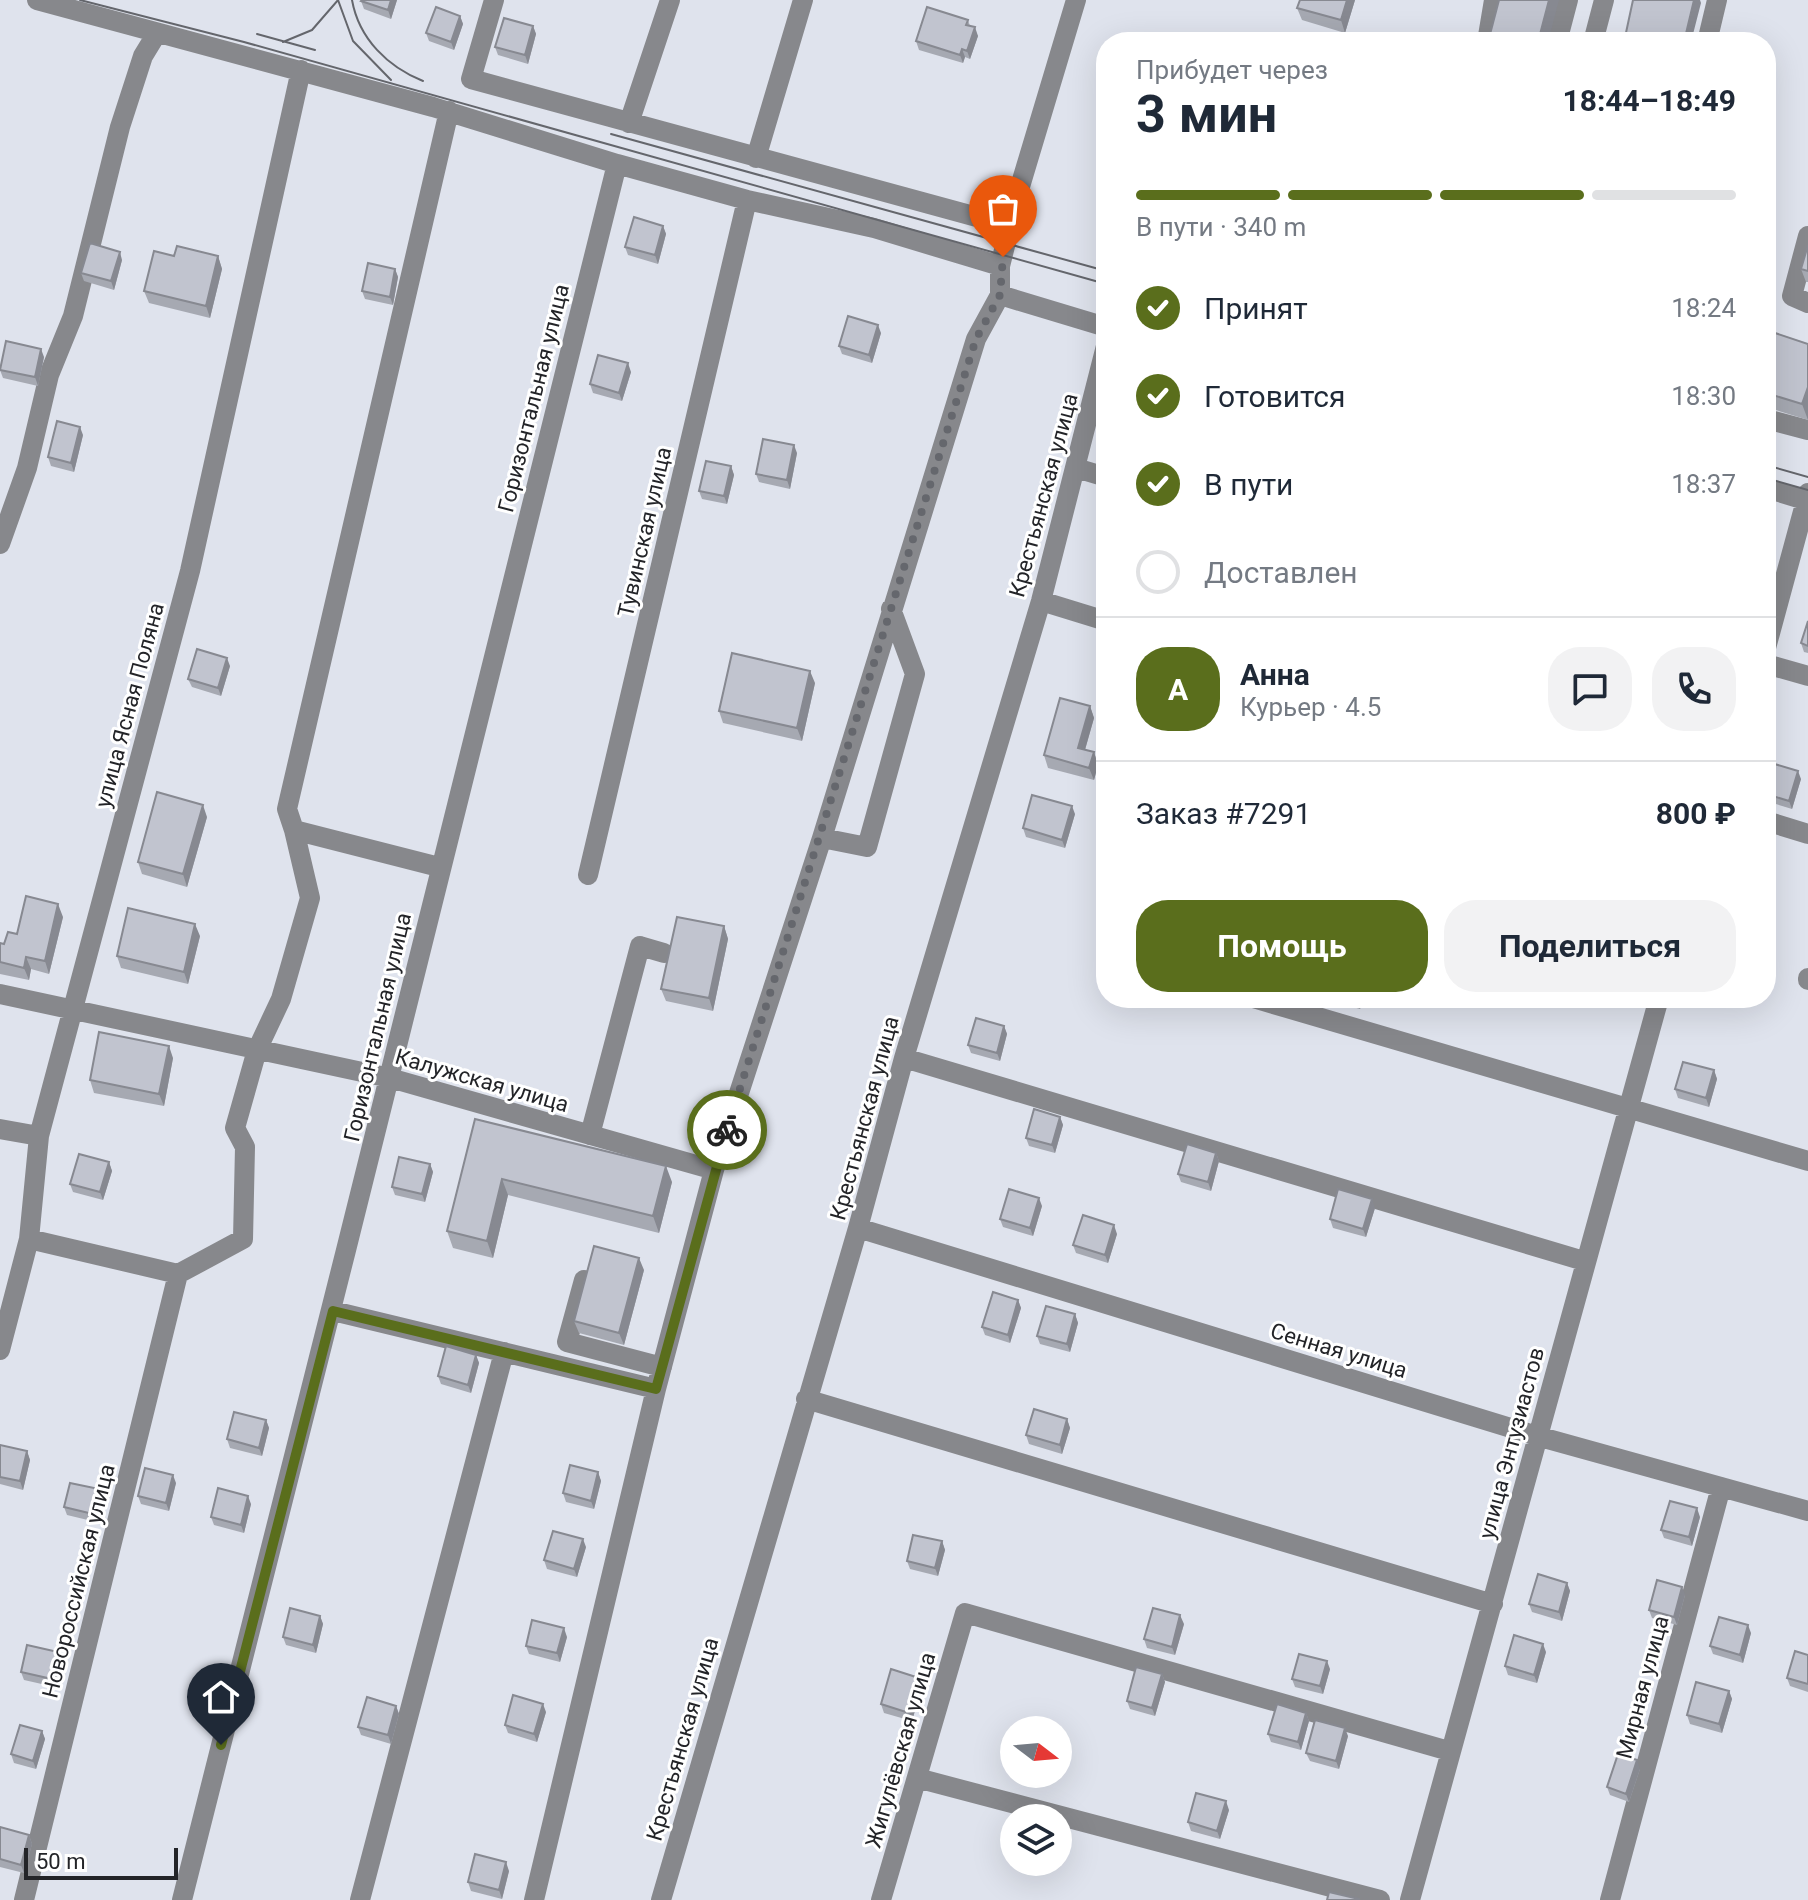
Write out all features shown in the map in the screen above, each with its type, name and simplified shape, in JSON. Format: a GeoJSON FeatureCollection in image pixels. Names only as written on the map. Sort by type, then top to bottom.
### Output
{"type":"FeatureCollection","features":[{"type":"Feature","properties":{"kind":"street"},"geometry":{"type":"LineString","coordinates":[[37,0],[449,111],[617,164],[747,200],[874,228],[1000,266]]}},
{"type":"Feature","properties":{"kind":"street"},"geometry":{"type":"LineString","coordinates":[[494,0],[471,79],[1010,226]]}},
{"type":"Feature","properties":{"kind":"street"},"geometry":{"type":"LineString","coordinates":[[629,123],[670,0]]}},
{"type":"Feature","properties":{"kind":"street"},"geometry":{"type":"LineString","coordinates":[[756,158],[803,0]]}},
{"type":"Feature","properties":{"kind":"street"},"geometry":{"type":"LineString","coordinates":[[534,1900],[656,1389],[714,1170],[822,838],[976,339],[1000,295],[1000,266],[1010,226],[1076,0]]}},
{"type":"Feature","properties":{"kind":"street"},"geometry":{"type":"LineString","coordinates":[[1489,32],[1494,0]]}},
{"type":"Feature","properties":{"kind":"street"},"geometry":{"type":"LineString","coordinates":[[1560,32],[1568,0]]}},
{"type":"Feature","properties":{"kind":"street"},"geometry":{"type":"LineString","coordinates":[[1596,32],[1604,0]]}},
{"type":"Feature","properties":{"kind":"street"},"geometry":{"type":"LineString","coordinates":[[1709,32],[1717,0]]}},
{"type":"Feature","properties":{"kind":"street"},"geometry":{"type":"LineString","coordinates":[[0,544],[27,468],[49,375],[73,316],[120,127],[143,56],[157,33]]}},
{"type":"Feature","properties":{"kind":"street","name":"улица Ясная Поляна"},"geometry":{"type":"LineString","coordinates":[[0,1350],[29,1239],[39,1136],[190,571],[301,70]]}},
{"type":"Feature","properties":{"kind":"street"},"geometry":{"type":"LineString","coordinates":[[29,1239],[178,1274],[243,1239],[245,1147],[235,1128],[257,1050],[281,999],[310,898],[287,809],[449,111]]}},
{"type":"Feature","properties":{"kind":"street","name":"Горизонтальная улица"},"geometry":{"type":"LineString","coordinates":[[182,1900],[333,1311],[439,867],[617,164]]}},
{"type":"Feature","properties":{"kind":"street","name":"Тувинская улица"},"geometry":{"type":"LineString","coordinates":[[588,875],[747,200]]}},
{"type":"Feature","properties":{"kind":"street"},"geometry":{"type":"LineString","coordinates":[[1808,236],[1792,296],[1808,303]]}},
{"type":"Feature","properties":{"kind":"street"},"geometry":{"type":"LineString","coordinates":[[1000,295],[1096,324]]}},
{"type":"Feature","properties":{"kind":"street","name":"Крестьянская улица"},"geometry":{"type":"LineString","coordinates":[[661,1900],[858,1228],[904,1058],[1041,601],[1096,387]]}},
{"type":"Feature","properties":{"kind":"street"},"geometry":{"type":"LineString","coordinates":[[1776,422],[1808,430]]}},
{"type":"Feature","properties":{"kind":"street"},"geometry":{"type":"LineString","coordinates":[[1076,468],[1096,474]]}},
{"type":"Feature","properties":{"kind":"street"},"geometry":{"type":"LineString","coordinates":[[1776,490],[1807,498],[1776,611]]}},
{"type":"Feature","properties":{"kind":"street"},"geometry":{"type":"LineString","coordinates":[[1041,601],[1096,618]]}},
{"type":"Feature","properties":{"kind":"street"},"geometry":{"type":"LineString","coordinates":[[822,838],[867,847],[915,674],[891,609]]}},
{"type":"Feature","properties":{"kind":"street"},"geometry":{"type":"LineString","coordinates":[[1776,667],[1808,676]]}},
{"type":"Feature","properties":{"kind":"street"},"geometry":{"type":"LineString","coordinates":[[1776,824],[1808,834]]}},
{"type":"Feature","properties":{"kind":"street"},"geometry":{"type":"LineString","coordinates":[[294,830],[439,867]]}},
{"type":"Feature","properties":{"kind":"street"},"geometry":{"type":"LineString","coordinates":[[590,1135],[640,946],[664,953]]}},
{"type":"Feature","properties":{"kind":"street","name":"Калужская улица"},"geometry":{"type":"LineString","coordinates":[[0,994],[390,1078],[714,1170]]}},
{"type":"Feature","properties":{"kind":"street"},"geometry":{"type":"LineString","coordinates":[[1286,1008],[1808,1161]]}},
{"type":"Feature","properties":{"kind":"street","name":"улица Энтузиастов"},"geometry":{"type":"LineString","coordinates":[[1410,1900],[1656,1008]]}},
{"type":"Feature","properties":{"kind":"street"},"geometry":{"type":"LineString","coordinates":[[904,1058],[1584,1261]]}},
{"type":"Feature","properties":{"kind":"street"},"geometry":{"type":"LineString","coordinates":[[0,1129],[39,1136]]}},
{"type":"Feature","properties":{"kind":"street","name":"Сенная улица"},"geometry":{"type":"LineString","coordinates":[[858,1228],[1537,1436],[1808,1511]]}},
{"type":"Feature","properties":{"kind":"street","name":"Новороссийская улица"},"geometry":{"type":"LineString","coordinates":[[24,1900],[178,1274]]}},
{"type":"Feature","properties":{"kind":"street"},"geometry":{"type":"LineString","coordinates":[[584,1280],[567,1342],[662,1367]]}},
{"type":"Feature","properties":{"kind":"street"},"geometry":{"type":"LineString","coordinates":[[333,1311],[656,1389]]}},
{"type":"Feature","properties":{"kind":"street"},"geometry":{"type":"LineString","coordinates":[[360,1900],[504,1352]]}},
{"type":"Feature","properties":{"kind":"street"},"geometry":{"type":"LineString","coordinates":[[806,1399],[1493,1604]]}},
{"type":"Feature","properties":{"kind":"street","name":"Мирная улица"},"geometry":{"type":"LineString","coordinates":[[1610,1900],[1721,1487]]}},
{"type":"Feature","properties":{"kind":"street","name":"Жигулёвская улица"},"geometry":{"type":"LineString","coordinates":[[881,1900],[965,1613],[1449,1751]]}},
{"type":"Feature","properties":{"kind":"street"},"geometry":{"type":"LineString","coordinates":[[917,1778],[1380,1900]]}},
{"type":"Feature","properties":{"kind":"building"},"geometry":{"type":"Polygon","coordinates":[[[362,0],[391,0],[388,10],[362,0]]]}},
{"type":"Feature","properties":{"kind":"building"},"geometry":{"type":"Polygon","coordinates":[[[1300,0],[1347,0],[1341,20],[1297,8],[1300,0]]]}},
{"type":"Feature","properties":{"kind":"building"},"geometry":{"type":"Polygon","coordinates":[[[1499,0],[1549,0],[1541,32],[1491,32],[1499,0]]]}},
{"type":"Feature","properties":{"kind":"building"},"geometry":{"type":"Polygon","coordinates":[[[1633,0],[1694,0],[1686,32],[1626,32],[1633,0]]]}},
{"type":"Feature","properties":{"kind":"building"},"geometry":{"type":"Polygon","coordinates":[[[436,7],[460,16],[451,42],[426,33],[436,7]]]}},
{"type":"Feature","properties":{"kind":"building"},"geometry":{"type":"Polygon","coordinates":[[[927,7],[968,20],[966,25],[975,27],[967,51],[962,49],[960,55],[916,41],[927,7]]]}},
{"type":"Feature","properties":{"kind":"building"},"geometry":{"type":"Polygon","coordinates":[[[504,18],[533,26],[525,55],[495,47],[504,18]]]}},
{"type":"Feature","properties":{"kind":"building"},"geometry":{"type":"Polygon","coordinates":[[[634,217],[663,226],[655,255],[625,247],[634,217]]]}},
{"type":"Feature","properties":{"kind":"building"},"geometry":{"type":"Polygon","coordinates":[[[90,243],[120,252],[111,281],[81,273],[90,243]]]}},
{"type":"Feature","properties":{"kind":"building"},"geometry":{"type":"Polygon","coordinates":[[[1808,245],[1808,271],[1801,269],[1808,245]]]}},
{"type":"Feature","properties":{"kind":"building"},"geometry":{"type":"Polygon","coordinates":[[[177,246],[218,256],[206,306],[144,291],[154,251],[174,256],[177,246]]]}},
{"type":"Feature","properties":{"kind":"building"},"geometry":{"type":"Polygon","coordinates":[[[368,263],[395,269],[390,297],[362,291],[368,263]]]}},
{"type":"Feature","properties":{"kind":"building"},"geometry":{"type":"Polygon","coordinates":[[[848,316],[878,325],[869,355],[839,346],[848,316]]]}},
{"type":"Feature","properties":{"kind":"building"},"geometry":{"type":"Polygon","coordinates":[[[1776,333],[1808,344],[1808,387],[1802,404],[1776,396],[1776,333]]]}},
{"type":"Feature","properties":{"kind":"building"},"geometry":{"type":"Polygon","coordinates":[[[6,341],[41,349],[35,377],[0,370],[6,341]]]}},
{"type":"Feature","properties":{"kind":"building"},"geometry":{"type":"Polygon","coordinates":[[[598,355],[628,363],[619,393],[590,384],[598,355]]]}},
{"type":"Feature","properties":{"kind":"building"},"geometry":{"type":"Polygon","coordinates":[[[57,421],[80,427],[71,463],[48,457],[57,421]]]}},
{"type":"Feature","properties":{"kind":"building"},"geometry":{"type":"Polygon","coordinates":[[[763,439],[794,445],[787,480],[756,474],[763,439]]]}},
{"type":"Feature","properties":{"kind":"building"},"geometry":{"type":"Polygon","coordinates":[[[706,461],[731,466],[724,496],[699,491],[706,461]]]}},
{"type":"Feature","properties":{"kind":"building"},"geometry":{"type":"Polygon","coordinates":[[[1808,621],[1808,646],[1801,643],[1808,621]]]}},
{"type":"Feature","properties":{"kind":"building"},"geometry":{"type":"Polygon","coordinates":[[[197,649],[227,658],[218,688],[188,679],[197,649]]]}},
{"type":"Feature","properties":{"kind":"building"},"geometry":{"type":"Polygon","coordinates":[[[732,653],[810,671],[797,728],[719,711],[732,653]]]}},
{"type":"Feature","properties":{"kind":"building"},"geometry":{"type":"Polygon","coordinates":[[[1060,698],[1090,706],[1078,748],[1094,752],[1089,768],[1044,755],[1060,698]]]}},
{"type":"Feature","properties":{"kind":"building"},"geometry":{"type":"Polygon","coordinates":[[[1776,764],[1798,771],[1789,801],[1776,797],[1776,764]]]}},
{"type":"Feature","properties":{"kind":"building"},"geometry":{"type":"Polygon","coordinates":[[[157,792],[203,805],[183,874],[138,862],[157,792]]]}},
{"type":"Feature","properties":{"kind":"building"},"geometry":{"type":"Polygon","coordinates":[[[1032,795],[1072,806],[1062,840],[1023,828],[1032,795]]]}},
{"type":"Feature","properties":{"kind":"building"},"geometry":{"type":"Polygon","coordinates":[[[26,896],[58,904],[45,961],[26,957],[24,968],[0,962],[0,943],[4,944],[8,932],[17,934],[26,896]]]}},
{"type":"Feature","properties":{"kind":"building"},"geometry":{"type":"Polygon","coordinates":[[[128,908],[195,924],[184,972],[117,956],[128,908]]]}},
{"type":"Feature","properties":{"kind":"building"},"geometry":{"type":"Polygon","coordinates":[[[677,917],[724,926],[709,998],[661,989],[677,917]]]}},
{"type":"Feature","properties":{"kind":"building"},"geometry":{"type":"Polygon","coordinates":[[[976,1018],[1004,1026],[997,1053],[968,1045],[976,1018]]]}},
{"type":"Feature","properties":{"kind":"building"},"geometry":{"type":"Polygon","coordinates":[[[99,1032],[169,1046],[159,1094],[90,1080],[99,1032]]]}},
{"type":"Feature","properties":{"kind":"building"},"geometry":{"type":"Polygon","coordinates":[[[1683,1062],[1714,1070],[1706,1098],[1675,1089],[1683,1062]]]}},
{"type":"Feature","properties":{"kind":"building"},"geometry":{"type":"Polygon","coordinates":[[[1034,1109],[1060,1117],[1052,1145],[1026,1138],[1034,1109]]]}},
{"type":"Feature","properties":{"kind":"building"},"geometry":{"type":"Polygon","coordinates":[[[475,1119],[666,1166],[653,1216],[502,1179],[487,1241],[447,1231],[475,1119]]]}},
{"type":"Feature","properties":{"kind":"building"},"geometry":{"type":"Polygon","coordinates":[[[1187,1144],[1216,1153],[1208,1182],[1178,1174],[1187,1144]]]}},
{"type":"Feature","properties":{"kind":"building"},"geometry":{"type":"Polygon","coordinates":[[[79,1154],[109,1162],[100,1192],[70,1184],[79,1154]]]}},
{"type":"Feature","properties":{"kind":"building"},"geometry":{"type":"Polygon","coordinates":[[[399,1157],[430,1164],[422,1194],[392,1187],[399,1157]]]}},
{"type":"Feature","properties":{"kind":"building"},"geometry":{"type":"Polygon","coordinates":[[[1009,1189],[1039,1198],[1030,1228],[1000,1219],[1009,1189]]]}},
{"type":"Feature","properties":{"kind":"building"},"geometry":{"type":"Polygon","coordinates":[[[1338,1189],[1372,1199],[1363,1229],[1330,1219],[1338,1189]]]}},
{"type":"Feature","properties":{"kind":"building"},"geometry":{"type":"Polygon","coordinates":[[[1083,1215],[1114,1225],[1105,1255],[1073,1245],[1083,1215]]]}},
{"type":"Feature","properties":{"kind":"building"},"geometry":{"type":"Polygon","coordinates":[[[594,1246],[639,1258],[619,1333],[574,1321],[594,1246]]]}},
{"type":"Feature","properties":{"kind":"building"},"geometry":{"type":"Polygon","coordinates":[[[993,1292],[1018,1300],[1008,1335],[982,1327],[993,1292]]]}},
{"type":"Feature","properties":{"kind":"building"},"geometry":{"type":"Polygon","coordinates":[[[1046,1306],[1075,1314],[1067,1344],[1037,1336],[1046,1306]]]}},
{"type":"Feature","properties":{"kind":"building"},"geometry":{"type":"Polygon","coordinates":[[[446,1346],[476,1355],[468,1385],[438,1376],[446,1346]]]}},
{"type":"Feature","properties":{"kind":"building"},"geometry":{"type":"Polygon","coordinates":[[[1034,1409],[1067,1419],[1060,1445],[1026,1435],[1034,1409]]]}},
{"type":"Feature","properties":{"kind":"building"},"geometry":{"type":"Polygon","coordinates":[[[234,1412],[266,1420],[259,1448],[227,1439],[234,1412]]]}},
{"type":"Feature","properties":{"kind":"building"},"geometry":{"type":"Polygon","coordinates":[[[0,1445],[27,1451],[20,1481],[0,1477],[0,1445]]]}},
{"type":"Feature","properties":{"kind":"building"},"geometry":{"type":"Polygon","coordinates":[[[570,1465],[598,1472],[591,1501],[563,1493],[570,1465]]]}},
{"type":"Feature","properties":{"kind":"building"},"geometry":{"type":"Polygon","coordinates":[[[145,1468],[173,1475],[166,1503],[138,1496],[145,1468]]]}},
{"type":"Feature","properties":{"kind":"building"},"geometry":{"type":"Polygon","coordinates":[[[70,1483],[99,1489],[93,1514],[64,1507],[70,1483]]]}},
{"type":"Feature","properties":{"kind":"building"},"geometry":{"type":"Polygon","coordinates":[[[218,1488],[248,1496],[241,1525],[211,1517],[218,1488]]]}},
{"type":"Feature","properties":{"kind":"building"},"geometry":{"type":"Polygon","coordinates":[[[1670,1501],[1697,1508],[1689,1537],[1661,1530],[1670,1501]]]}},
{"type":"Feature","properties":{"kind":"building"},"geometry":{"type":"Polygon","coordinates":[[[553,1531],[583,1539],[574,1569],[544,1560],[553,1531]]]}},
{"type":"Feature","properties":{"kind":"building"},"geometry":{"type":"Polygon","coordinates":[[[913,1535],[942,1541],[935,1568],[907,1561],[913,1535]]]}},
{"type":"Feature","properties":{"kind":"building"},"geometry":{"type":"Polygon","coordinates":[[[1538,1574],[1567,1583],[1559,1612],[1529,1604],[1538,1574]]]}},
{"type":"Feature","properties":{"kind":"building"},"geometry":{"type":"Polygon","coordinates":[[[1657,1580],[1682,1587],[1674,1617],[1649,1610],[1657,1580]]]}},
{"type":"Feature","properties":{"kind":"building"},"geometry":{"type":"Polygon","coordinates":[[[290,1608],[320,1616],[313,1645],[283,1637],[290,1608]]]}},
{"type":"Feature","properties":{"kind":"building"},"geometry":{"type":"Polygon","coordinates":[[[1153,1608],[1180,1615],[1172,1647],[1144,1639],[1153,1608]]]}},
{"type":"Feature","properties":{"kind":"building"},"geometry":{"type":"Polygon","coordinates":[[[1719,1617],[1748,1625],[1740,1655],[1710,1646],[1719,1617]]]}},
{"type":"Feature","properties":{"kind":"building"},"geometry":{"type":"Polygon","coordinates":[[[532,1620],[564,1628],[557,1653],[526,1646],[532,1620]]]}},
{"type":"Feature","properties":{"kind":"building"},"geometry":{"type":"Polygon","coordinates":[[[1514,1635],[1543,1644],[1534,1675],[1505,1666],[1514,1635]]]}},
{"type":"Feature","properties":{"kind":"building"},"geometry":{"type":"Polygon","coordinates":[[[27,1645],[58,1652],[52,1679],[21,1672],[27,1645]]]}},
{"type":"Feature","properties":{"kind":"building"},"geometry":{"type":"Polygon","coordinates":[[[1795,1651],[1808,1655],[1808,1684],[1787,1678],[1795,1651]]]}},
{"type":"Feature","properties":{"kind":"building"},"geometry":{"type":"Polygon","coordinates":[[[1299,1654],[1327,1661],[1320,1686],[1292,1679],[1299,1654]]]}},
{"type":"Feature","properties":{"kind":"building"},"geometry":{"type":"Polygon","coordinates":[[[1136,1667],[1162,1674],[1152,1708],[1127,1701],[1136,1667]]]}},
{"type":"Feature","properties":{"kind":"building"},"geometry":{"type":"Polygon","coordinates":[[[891,1669],[919,1678],[909,1713],[881,1704],[891,1669]]]}},
{"type":"Feature","properties":{"kind":"building"},"geometry":{"type":"Polygon","coordinates":[[[1696,1682],[1729,1691],[1719,1724],[1687,1715],[1696,1682]]]}},
{"type":"Feature","properties":{"kind":"building"},"geometry":{"type":"Polygon","coordinates":[[[513,1695],[543,1704],[534,1734],[505,1725],[513,1695]]]}},
{"type":"Feature","properties":{"kind":"building"},"geometry":{"type":"Polygon","coordinates":[[[367,1697],[396,1706],[388,1735],[358,1727],[367,1697]]]}},
{"type":"Feature","properties":{"kind":"building"},"geometry":{"type":"Polygon","coordinates":[[[1277,1704],[1306,1713],[1298,1742],[1268,1734],[1277,1704]]]}},
{"type":"Feature","properties":{"kind":"building"},"geometry":{"type":"Polygon","coordinates":[[[1315,1720],[1345,1728],[1336,1761],[1306,1753],[1315,1720]]]}},
{"type":"Feature","properties":{"kind":"building"},"geometry":{"type":"Polygon","coordinates":[[[20,1725],[42,1731],[33,1761],[11,1754],[20,1725]]]}},
{"type":"Feature","properties":{"kind":"building"},"geometry":{"type":"Polygon","coordinates":[[[1618,1754],[1637,1760],[1626,1794],[1607,1787],[1618,1754]]]}},
{"type":"Feature","properties":{"kind":"building"},"geometry":{"type":"Polygon","coordinates":[[[1196,1793],[1226,1801],[1217,1831],[1188,1822],[1196,1793]]]}},
{"type":"Feature","properties":{"kind":"building"},"geometry":{"type":"Polygon","coordinates":[[[0,1827],[29,1835],[21,1865],[0,1859],[0,1827]]]}},
{"type":"Feature","properties":{"kind":"building"},"geometry":{"type":"Polygon","coordinates":[[[475,1854],[506,1862],[499,1890],[468,1882],[475,1854]]]}},
{"type":"Feature","properties":{"kind":"building"},"geometry":{"type":"Polygon","coordinates":[[[1329,1892],[1359,1899],[1359,1900],[1327,1900],[1329,1892]]]}},
{"type":"Feature","properties":{"kind":"tram line"},"geometry":{"type":"LineString","coordinates":[[80,0],[244,42],[1096,281]]}},
{"type":"Feature","properties":{"kind":"tram line"},"geometry":{"type":"LineString","coordinates":[[338,0],[353,41],[391,80]]}},
{"type":"Feature","properties":{"kind":"tram line"},"geometry":{"type":"LineString","coordinates":[[283,42],[312,30],[338,0]]}},
{"type":"Feature","properties":{"kind":"tram line"},"geometry":{"type":"LineString","coordinates":[[352,0],[361,27],[377,50],[398,68],[423,81]]}},
{"type":"Feature","properties":{"kind":"tram line"},"geometry":{"type":"LineString","coordinates":[[257,34],[315,50]]}},
{"type":"Feature","properties":{"kind":"tram line"},"geometry":{"type":"LineString","coordinates":[[611,134],[1096,268]]}},
{"type":"Feature","properties":{"kind":"tram line"},"geometry":{"type":"LineString","coordinates":[[1776,468],[1808,477]]}},
{"type":"Feature","properties":{"kind":"tram line"},"geometry":{"type":"LineString","coordinates":[[1776,481],[1808,490]]}},
{"type":"Feature","properties":{"kind":"way so far"},"geometry":{"type":"LineString","coordinates":[[727,1130],[822,838],[976,339],[1000,295],[1003,257]]}},
{"type":"Feature","properties":{"kind":"route"},"geometry":{"type":"LineString","coordinates":[[221,1745],[333,1311],[656,1389],[727,1130]]}}]}
